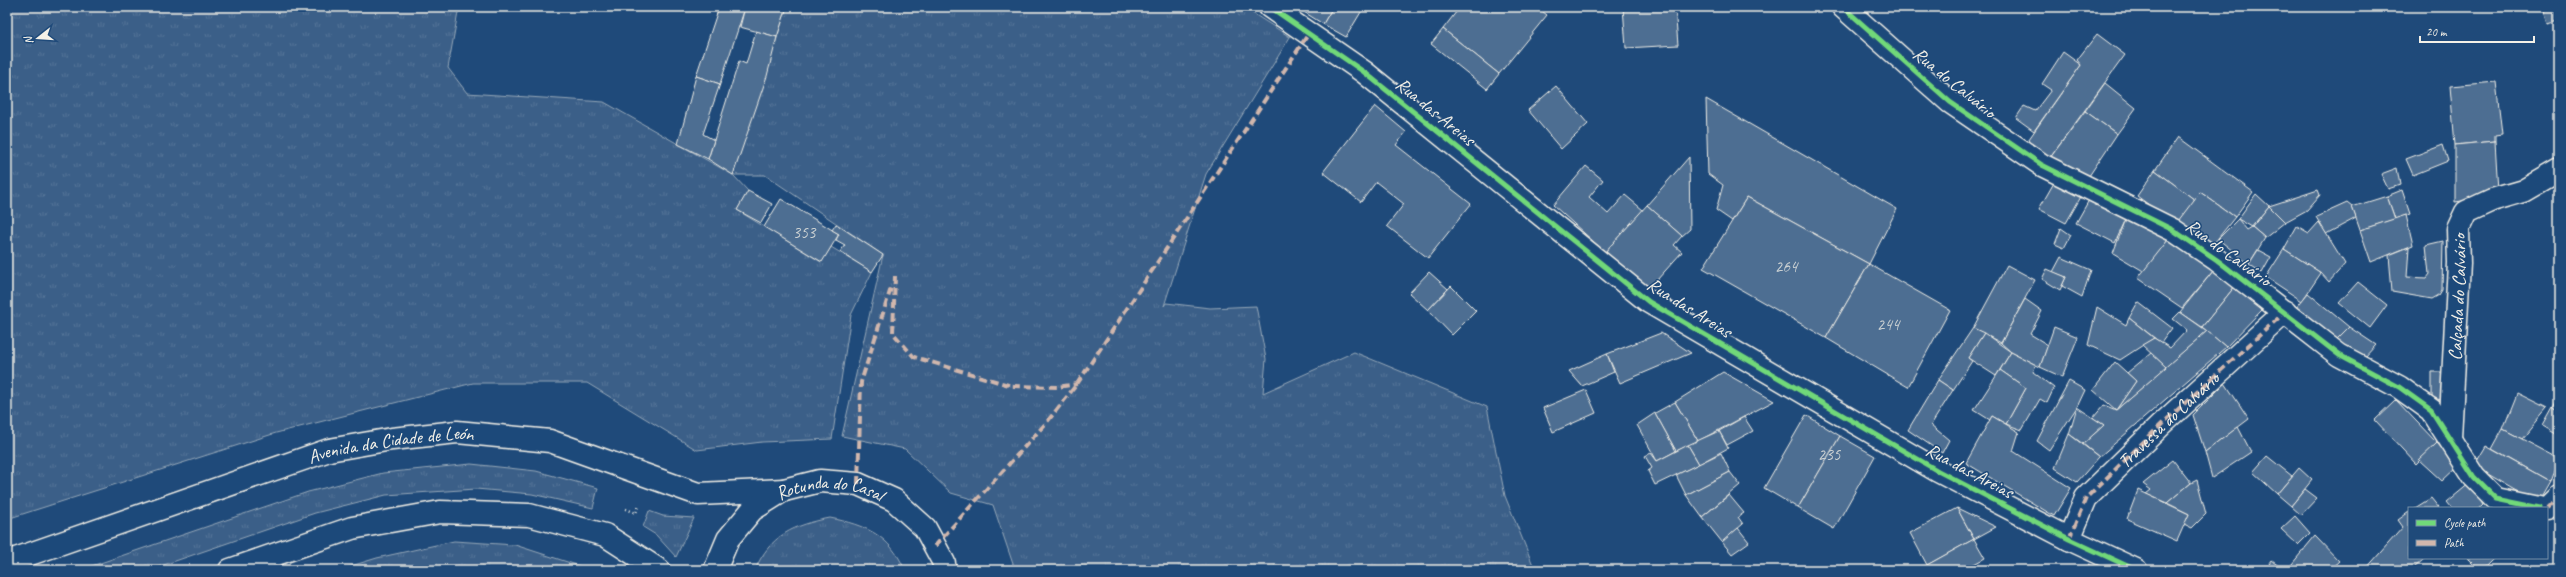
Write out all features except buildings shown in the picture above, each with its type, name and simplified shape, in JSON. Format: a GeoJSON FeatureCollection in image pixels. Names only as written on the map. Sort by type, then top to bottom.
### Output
{"type":"FeatureCollection","features":[{"type":"Feature","properties":{"kind":"street","name":"Rua das Areias"},"geometry":{"type":"LineString","coordinates":[[1270,7],[1364,72],[1649,302],[1938,471],[2069,539],[2136,570]]}},
{"type":"Feature","properties":{"kind":"street","name":"Rua do Calvário"},"geometry":{"type":"LineString","coordinates":[[1843,7],[1950,102],[2042,165],[2173,230],[2285,312],[2339,354],[2399,387],[2431,410],[2474,477],[2496,499],[2534,507]]}},
{"type":"Feature","properties":{"kind":"street","name":"Calçada do Calvário"},"geometry":{"type":"LineString","coordinates":[[2450,438],[2459,263],[2458,229],[2466,212],[2492,200],[2523,191],[2559,170]]}},
{"type":"Feature","properties":{"kind":"street","name":"Travessa do Calvário"},"geometry":{"type":"LineString","coordinates":[[2069,539],[2086,498],[2162,424],[2285,312]]}},
{"type":"Feature","properties":{"kind":"street","name":"Avenida da Cidade de León"},"geometry":{"type":"LineString","coordinates":[[7,562],[329,450],[392,439],[458,432],[550,441],[698,494],[784,490]]}},
{"type":"Feature","properties":{"kind":"street","name":"Rotunda do Casal"},"geometry":{"type":"LineString","coordinates":[[714,570],[728,538],[752,510],[784,490],[820,481],[858,484],[894,500],[925,528],[944,564],[944,570]]}},
{"type":"Feature","properties":{"kind":"street"},"geometry":{"type":"LineString","coordinates":[[2548,509],[2559,497]]}},
{"type":"Feature","properties":{"kind":"street"},"geometry":{"type":"LineString","coordinates":[[2548,511],[2559,518]]}},
{"type":"Feature","properties":{"kind":"street"},"geometry":{"type":"LineString","coordinates":[[230,570],[352,528],[440,512],[529,516],[605,535],[660,570]]}},
{"type":"Feature","properties":{"kind":"path"},"geometry":{"type":"LineString","coordinates":[[605,535],[612,503],[636,513],[650,477]]}},
{"type":"Feature","properties":{"kind":"green space"},"geometry":{"type":"Polygon","coordinates":[[[7,7],[459,7],[448,68],[467,93],[604,102],[733,175],[748,191],[737,210],[821,262],[831,247],[872,272],[851,315],[832,439],[762,442],[697,450],[587,383],[473,383],[276,433],[7,519],[7,7]]]}},
{"type":"Feature","properties":{"kind":"green space"},"geometry":{"type":"Polygon","coordinates":[[[787,7],[1243,7],[1290,37],[1206,174],[1164,306],[1166,303],[1210,308],[1256,306],[1266,359],[1263,393],[1354,352],[1487,407],[1505,496],[1535,570],[1015,570],[993,505],[951,493],[905,449],[842,436],[883,255],[765,175],[733,175],[787,7]]]}},
{"type":"Feature","properties":{"kind":"green space"},"geometry":{"type":"Polygon","coordinates":[[[471,464],[536,471],[598,488],[593,508],[532,494],[476,489],[386,495],[315,513],[149,570],[80,570],[308,492],[383,473],[471,464]]]}},
{"type":"Feature","properties":{"kind":"green space"},"geometry":{"type":"Polygon","coordinates":[[[649,511],[663,516],[694,518],[676,557],[656,535],[643,527],[649,511]]]}},
{"type":"Feature","properties":{"kind":"green space"},"geometry":{"type":"Polygon","coordinates":[[[830,518],[865,528],[884,540],[899,558],[905,570],[755,570],[768,548],[776,540],[794,528],[830,518]]]}},
{"type":"Feature","properties":{"kind":"green space"},"geometry":{"type":"Polygon","coordinates":[[[454,541],[515,545],[592,570],[338,570],[377,558],[454,541]]]}},
{"type":"Feature","properties":{"kind":"marked path"},"geometry":{"type":"LineString","coordinates":[[935,546],[1047,422],[1077,384],[1309,33]]}},
{"type":"Feature","properties":{"kind":"marked path"},"geometry":{"type":"LineString","coordinates":[[895,276],[893,333],[914,357],[1012,386],[1058,387],[1077,384]]}},
{"type":"Feature","properties":{"kind":"marked path"},"geometry":{"type":"LineString","coordinates":[[858,484],[861,382],[892,285]]}},
{"type":"Feature","properties":{"kind":"marked path"},"geometry":{"type":"LineString","coordinates":[[2069,539],[2086,498],[2162,424],[2285,312]]}},
{"type":"Feature","properties":{"kind":"marked path"},"geometry":{"type":"LineString","coordinates":[[2548,508],[2559,497]]}},
{"type":"Feature","properties":{"kind":"cycle path"},"geometry":{"type":"LineString","coordinates":[[1270,7],[1364,72],[1649,302],[1938,471],[2069,539],[2136,570]]}},
{"type":"Feature","properties":{"kind":"cycle path"},"geometry":{"type":"LineString","coordinates":[[1843,7],[1950,102],[2042,165],[2173,230],[2217,260],[2339,355],[2399,387],[2431,410],[2474,477],[2496,499],[2534,507]]}}]}
